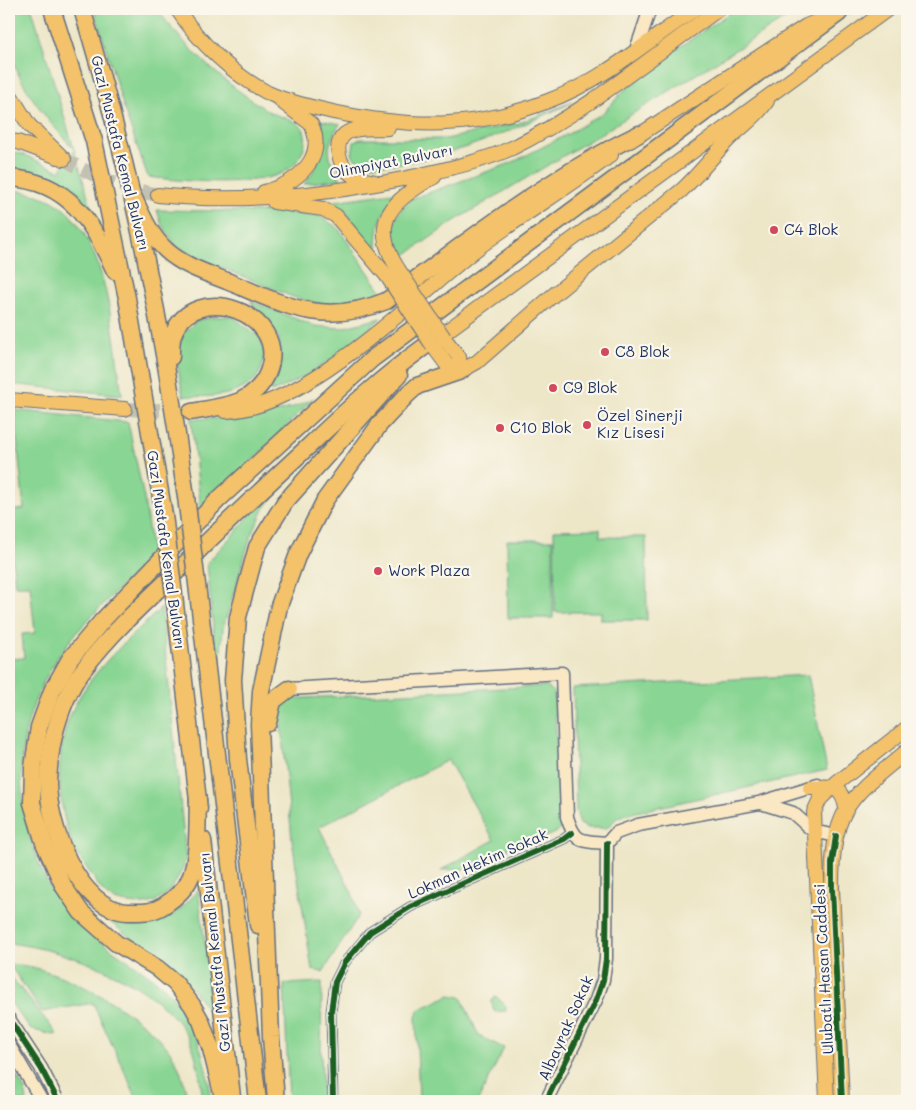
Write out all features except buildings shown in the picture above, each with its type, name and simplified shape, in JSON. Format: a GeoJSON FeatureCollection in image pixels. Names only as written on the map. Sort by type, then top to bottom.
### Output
{"type":"FeatureCollection","features":[{"type":"Feature","properties":{"kind":"highway","name":"Gazi Mustafa Kemal Bulvarı"},"geometry":{"type":"LineString","coordinates":[[52,9],[94,141],[127,298],[164,515],[232,1101]]}},
{"type":"Feature","properties":{"kind":"highway","name":"Gazi Mustafa Kemal Bulvarı"},"geometry":{"type":"LineString","coordinates":[[82,9],[103,77],[131,192],[159,322],[176,419],[258,1101]]}},
{"type":"Feature","properties":{"kind":"highway"},"geometry":{"type":"LineString","coordinates":[[224,1101],[212,1049],[201,1021],[192,1005],[175,983],[163,973],[116,944],[81,912],[64,887],[44,843],[32,803],[33,767],[39,726],[52,691],[70,659],[102,621],[219,499],[372,359],[844,11]]}},
{"type":"Feature","properties":{"kind":"highway"},"geometry":{"type":"LineString","coordinates":[[131,192],[152,235],[167,251],[191,266],[276,302],[308,311],[341,314],[365,310],[386,301],[503,214],[585,162],[639,134]]}},
{"type":"Feature","properties":{"kind":"highway"},"geometry":{"type":"LineString","coordinates":[[9,178],[20,179],[39,185],[60,195],[76,206],[88,219],[127,298]]}},
{"type":"Feature","properties":{"kind":"highway"},"geometry":{"type":"LineString","coordinates":[[176,419],[177,397],[171,357],[173,335],[185,316],[204,306],[230,307],[247,314],[266,331],[270,341],[270,366],[266,378],[254,392],[240,401],[191,412]]}},
{"type":"Feature","properties":{"kind":"highway"},"geometry":{"type":"LineString","coordinates":[[198,799],[194,863],[190,878],[179,894],[156,911],[119,911],[99,901],[83,883],[63,850],[52,817],[48,783],[51,749],[56,727],[68,697],[85,666],[132,616],[234,515],[385,375],[434,344]]}},
{"type":"Feature","properties":{"kind":"highway"},"geometry":{"type":"LineString","coordinates":[[276,1101],[271,1036],[238,759],[233,680],[238,617],[257,548],[285,502],[434,344]]}},
{"type":"Feature","properties":{"kind":"highway"},"geometry":{"type":"LineString","coordinates":[[271,1036],[259,724],[266,662],[280,606],[298,554],[336,482],[380,424],[417,386],[460,371]]}},
{"type":"Feature","properties":{"kind":"highway"},"geometry":{"type":"LineString","coordinates":[[266,662],[274,678],[280,685],[289,689]]}},
{"type":"Feature","properties":{"kind":"highway"},"geometry":{"type":"LineString","coordinates":[[264,820],[267,803],[267,748],[270,709],[278,695],[289,689]]}},
{"type":"Feature","properties":{"kind":"main road"},"geometry":{"type":"LineString","coordinates":[[177,9],[202,42],[229,65],[306,118],[311,124],[316,144],[314,154],[304,172],[295,179],[272,190],[239,198]]}},
{"type":"Feature","properties":{"kind":"main road"},"geometry":{"type":"LineString","coordinates":[[636,50],[650,9]]}},
{"type":"Feature","properties":{"kind":"main road"},"geometry":{"type":"LineString","coordinates":[[385,183],[362,180],[344,168],[339,158],[339,143],[345,134],[356,130],[478,121],[548,102],[604,73],[692,9]]}},
{"type":"Feature","properties":{"kind":"main road","name":"Olimpiyat Bulvarı"},"geometry":{"type":"LineString","coordinates":[[158,195],[188,198],[239,198],[313,194],[385,183],[448,169],[511,148],[564,118],[719,9]]}},
{"type":"Feature","properties":{"kind":"main road"},"geometry":{"type":"LineString","coordinates":[[434,344],[774,91],[888,9]]}},
{"type":"Feature","properties":{"kind":"main road"},"geometry":{"type":"LineString","coordinates":[[191,412],[229,411],[262,406],[287,395],[337,361],[474,251],[639,134],[806,26],[844,11]]}},
{"type":"Feature","properties":{"kind":"main road"},"geometry":{"type":"LineString","coordinates":[[239,198],[323,209],[336,216],[392,272],[447,365],[460,371],[477,362],[551,297],[682,190],[700,173],[731,137],[757,116],[774,91]]}},
{"type":"Feature","properties":{"kind":"main road"},"geometry":{"type":"LineString","coordinates":[[9,93],[29,126],[64,159],[18,142],[9,141]]}},
{"type":"Feature","properties":{"kind":"main road"},"geometry":{"type":"LineString","coordinates":[[268,93],[334,112],[416,125]]}},
{"type":"Feature","properties":{"kind":"main road"},"geometry":{"type":"LineString","coordinates":[[392,272],[384,240],[385,220],[396,202],[412,189],[448,169]]}},
{"type":"Feature","properties":{"kind":"main road"},"geometry":{"type":"LineString","coordinates":[[9,400],[125,409]]}},
{"type":"Feature","properties":{"kind":"main road"},"geometry":{"type":"LineString","coordinates":[[289,689],[562,673],[567,817],[572,833],[578,838],[607,844],[616,833],[638,825],[758,803],[852,774]]}},
{"type":"Feature","properties":{"kind":"main road","name":"Ulubatlı Hasan Caddesi"},"geometry":{"type":"LineString","coordinates":[[827,1101],[813,831],[814,812],[820,799],[833,787],[852,774],[907,728]]}},
{"type":"Feature","properties":{"kind":"main road","name":"Ulubatlı Hasan Caddesi"},"geometry":{"type":"LineString","coordinates":[[842,1101],[832,888],[832,863],[836,836],[846,807],[864,786],[907,751]]}},
{"type":"Feature","properties":{"kind":"main road"},"geometry":{"type":"LineString","coordinates":[[810,788],[833,787],[839,791],[846,807]]}},
{"type":"Feature","properties":{"kind":"main road"},"geometry":{"type":"LineString","coordinates":[[758,803],[781,808],[793,813],[813,831],[836,836]]}},
{"type":"Feature","properties":{"kind":"main road","name":"Albayrak Sokak"},"geometry":{"type":"LineString","coordinates":[[546,1101],[596,1000],[603,980],[606,959],[607,844]]}},
{"type":"Feature","properties":{"kind":"main road"},"geometry":{"type":"LineString","coordinates":[[9,1019],[41,1068],[58,1101]]}},
{"type":"Feature","properties":{"kind":"main road"},"geometry":{"type":"LineString","coordinates":[[9,1045],[42,1101]]}},
{"type":"Feature","properties":{"kind":"street","name":"Lokman Hekim Sokak"},"geometry":{"type":"LineString","coordinates":[[333,1101],[330,1012],[335,982],[345,962],[370,932],[410,907],[564,839],[572,833]]}},
{"type":"Feature","properties":{"kind":"green space"},"geometry":{"type":"Polygon","coordinates":[[[9,9],[32,9],[74,149],[35,102],[19,75],[9,47],[9,9]]]}},
{"type":"Feature","properties":{"kind":"green space"},"geometry":{"type":"Polygon","coordinates":[[[94,9],[157,9],[194,52],[222,78],[268,111],[293,121],[302,127],[305,133],[305,140],[303,150],[297,161],[287,170],[276,176],[260,179],[220,182],[148,177],[126,115],[94,9]]]}},
{"type":"Feature","properties":{"kind":"green space"},"geometry":{"type":"Polygon","coordinates":[[[735,9],[801,9],[597,136],[456,220],[401,258],[396,252],[392,245],[391,232],[399,213],[411,199],[511,163],[568,134],[603,113],[644,69],[735,9]]]}},
{"type":"Feature","properties":{"kind":"green space"},"geometry":{"type":"Polygon","coordinates":[[[575,101],[498,135],[441,155],[385,165],[359,164],[352,154],[354,142],[360,139],[446,139],[519,123],[575,101]]]}},
{"type":"Feature","properties":{"kind":"green space"},"geometry":{"type":"Polygon","coordinates":[[[320,120],[340,124],[332,139],[329,152],[332,164],[341,179],[304,184],[318,162],[323,146],[323,129],[320,120]]]}},
{"type":"Feature","properties":{"kind":"green space"},"geometry":{"type":"Polygon","coordinates":[[[74,151],[93,213],[74,193],[57,181],[36,173],[9,170],[9,152],[22,154],[60,171],[74,151]]]}},
{"type":"Feature","properties":{"kind":"green space"},"geometry":{"type":"Polygon","coordinates":[[[9,189],[35,194],[60,206],[76,222],[89,243],[99,267],[106,293],[122,395],[9,384],[9,189]]]}},
{"type":"Feature","properties":{"kind":"green space"},"geometry":{"type":"Polygon","coordinates":[[[399,192],[387,207],[380,221],[377,256],[346,212],[328,202],[399,192]]]}},
{"type":"Feature","properties":{"kind":"green space"},"geometry":{"type":"Polygon","coordinates":[[[157,210],[281,212],[319,216],[338,228],[384,295],[356,306],[315,303],[293,297],[195,257],[175,245],[161,223],[157,210]]]}},
{"type":"Feature","properties":{"kind":"green space"},"geometry":{"type":"Polygon","coordinates":[[[250,301],[314,326],[341,328],[381,318],[356,340],[316,369],[271,392],[280,361],[279,338],[250,301]]]}},
{"type":"Feature","properties":{"kind":"green space"},"geometry":{"type":"Polygon","coordinates":[[[232,316],[261,339],[264,356],[260,371],[253,381],[244,388],[233,392],[208,396],[183,396],[176,356],[183,334],[196,321],[212,317],[232,316]]]}},
{"type":"Feature","properties":{"kind":"green space"},"geometry":{"type":"Polygon","coordinates":[[[314,398],[201,512],[191,419],[269,414],[299,405],[314,398]]]}},
{"type":"Feature","properties":{"kind":"green space"},"geometry":{"type":"Polygon","coordinates":[[[14,410],[128,422],[144,498],[152,555],[77,632],[53,665],[41,687],[25,734],[21,783],[24,808],[29,834],[39,863],[53,894],[59,902],[94,936],[160,984],[178,1002],[193,1028],[203,1057],[212,1101],[203,1101],[196,1059],[187,1035],[173,1016],[154,999],[108,971],[83,961],[57,953],[9,943],[9,659],[24,658],[22,634],[35,633],[30,585],[15,585],[9,511],[24,509],[14,410]]]}},
{"type":"Feature","properties":{"kind":"green space"},"geometry":{"type":"Polygon","coordinates":[[[300,461],[264,509],[250,539],[223,628],[218,682],[207,563],[300,461]]]}},
{"type":"Feature","properties":{"kind":"green space"},"geometry":{"type":"Polygon","coordinates":[[[600,529],[600,537],[646,537],[647,620],[601,620],[601,612],[555,612],[554,530],[600,529]]]}},
{"type":"Feature","properties":{"kind":"green space"},"geometry":{"type":"Polygon","coordinates":[[[507,540],[553,540],[553,618],[508,618],[507,540]]]}},
{"type":"Feature","properties":{"kind":"green space"},"geometry":{"type":"Polygon","coordinates":[[[161,608],[186,859],[175,883],[163,896],[148,904],[126,903],[113,899],[100,888],[76,852],[69,836],[61,800],[60,763],[62,745],[72,711],[89,682],[124,643],[161,608]]]}},
{"type":"Feature","properties":{"kind":"green space"},"geometry":{"type":"Polygon","coordinates":[[[808,675],[827,770],[627,814],[617,818],[607,828],[588,828],[580,824],[576,811],[573,688],[808,675]]]}},
{"type":"Feature","properties":{"kind":"green space"},"geometry":{"type":"Polygon","coordinates":[[[546,686],[554,692],[561,828],[556,833],[510,848],[466,869],[441,870],[494,840],[448,760],[319,827],[352,893],[359,915],[323,972],[312,970],[292,840],[279,704],[285,699],[546,686]]]}},
{"type":"Feature","properties":{"kind":"green space"},"geometry":{"type":"Polygon","coordinates":[[[198,890],[216,1025],[205,1006],[181,977],[108,920],[128,925],[151,924],[160,921],[177,912],[198,890]]]}},
{"type":"Feature","properties":{"kind":"green space"},"geometry":{"type":"Polygon","coordinates":[[[9,964],[28,966],[71,981],[93,991],[134,1017],[170,1051],[180,1072],[188,1101],[138,1101],[93,1003],[42,1012],[9,964]]]}},
{"type":"Feature","properties":{"kind":"green space"},"geometry":{"type":"Polygon","coordinates":[[[9,974],[57,1034],[53,1035],[30,1029],[9,1000],[9,974]]]}},
{"type":"Feature","properties":{"kind":"green space"},"geometry":{"type":"Polygon","coordinates":[[[322,982],[321,1052],[323,1101],[289,1101],[284,984],[322,982]]]}},
{"type":"Feature","properties":{"kind":"green space"},"geometry":{"type":"Polygon","coordinates":[[[450,995],[461,997],[479,1036],[504,1048],[478,1101],[419,1101],[416,1018],[418,1010],[450,995]]]}},
{"type":"Feature","properties":{"kind":"green space"},"geometry":{"type":"Polygon","coordinates":[[[496,996],[506,1006],[506,1011],[495,1012],[491,1002],[496,996]]]}},
{"type":"Feature","properties":{"kind":"green space"},"geometry":{"type":"Polygon","coordinates":[[[9,1065],[25,1090],[27,1101],[13,1101],[9,1096],[9,1065]]]}},
{"type":"Feature","properties":{"kind":"tunnel"},"geometry":{"type":"LineString","coordinates":[[64,159],[87,172],[109,181],[158,195]]}},
{"type":"Feature","properties":{"kind":"tunnel"},"geometry":{"type":"LineString","coordinates":[[125,409],[183,411]]}},
{"type":"Feature","properties":{"kind":"cycle path"},"geometry":{"type":"LineString","coordinates":[[333,1101],[331,1012],[335,982],[345,962],[370,932],[410,907],[564,839],[572,833]]}},
{"type":"Feature","properties":{"kind":"cycle path"},"geometry":{"type":"LineString","coordinates":[[836,836],[832,863],[832,888],[842,1101]]}},
{"type":"Feature","properties":{"kind":"cycle path"},"geometry":{"type":"LineString","coordinates":[[546,1101],[596,1000],[603,980],[606,959],[607,843]]}},
{"type":"Feature","properties":{"kind":"cycle path"},"geometry":{"type":"LineString","coordinates":[[9,1019],[41,1068],[58,1101]]}},
{"type":"Feature","properties":{"kind":"place","name":"C4 Blok"},"geometry":{"type":"Point","coordinates":[774,230]}},
{"type":"Feature","properties":{"kind":"place","name":"C8 Blok"},"geometry":{"type":"Point","coordinates":[605,352]}},
{"type":"Feature","properties":{"kind":"place","name":"C9 Blok"},"geometry":{"type":"Point","coordinates":[553,388]}},
{"type":"Feature","properties":{"kind":"place","name":"Özel Sinerji Kız Lisesi"},"geometry":{"type":"Point","coordinates":[587,425]}},
{"type":"Feature","properties":{"kind":"place","name":"C10 Blok"},"geometry":{"type":"Point","coordinates":[500,428]}},
{"type":"Feature","properties":{"kind":"place","name":"Work Plaza"},"geometry":{"type":"Point","coordinates":[378,571]}}]}
